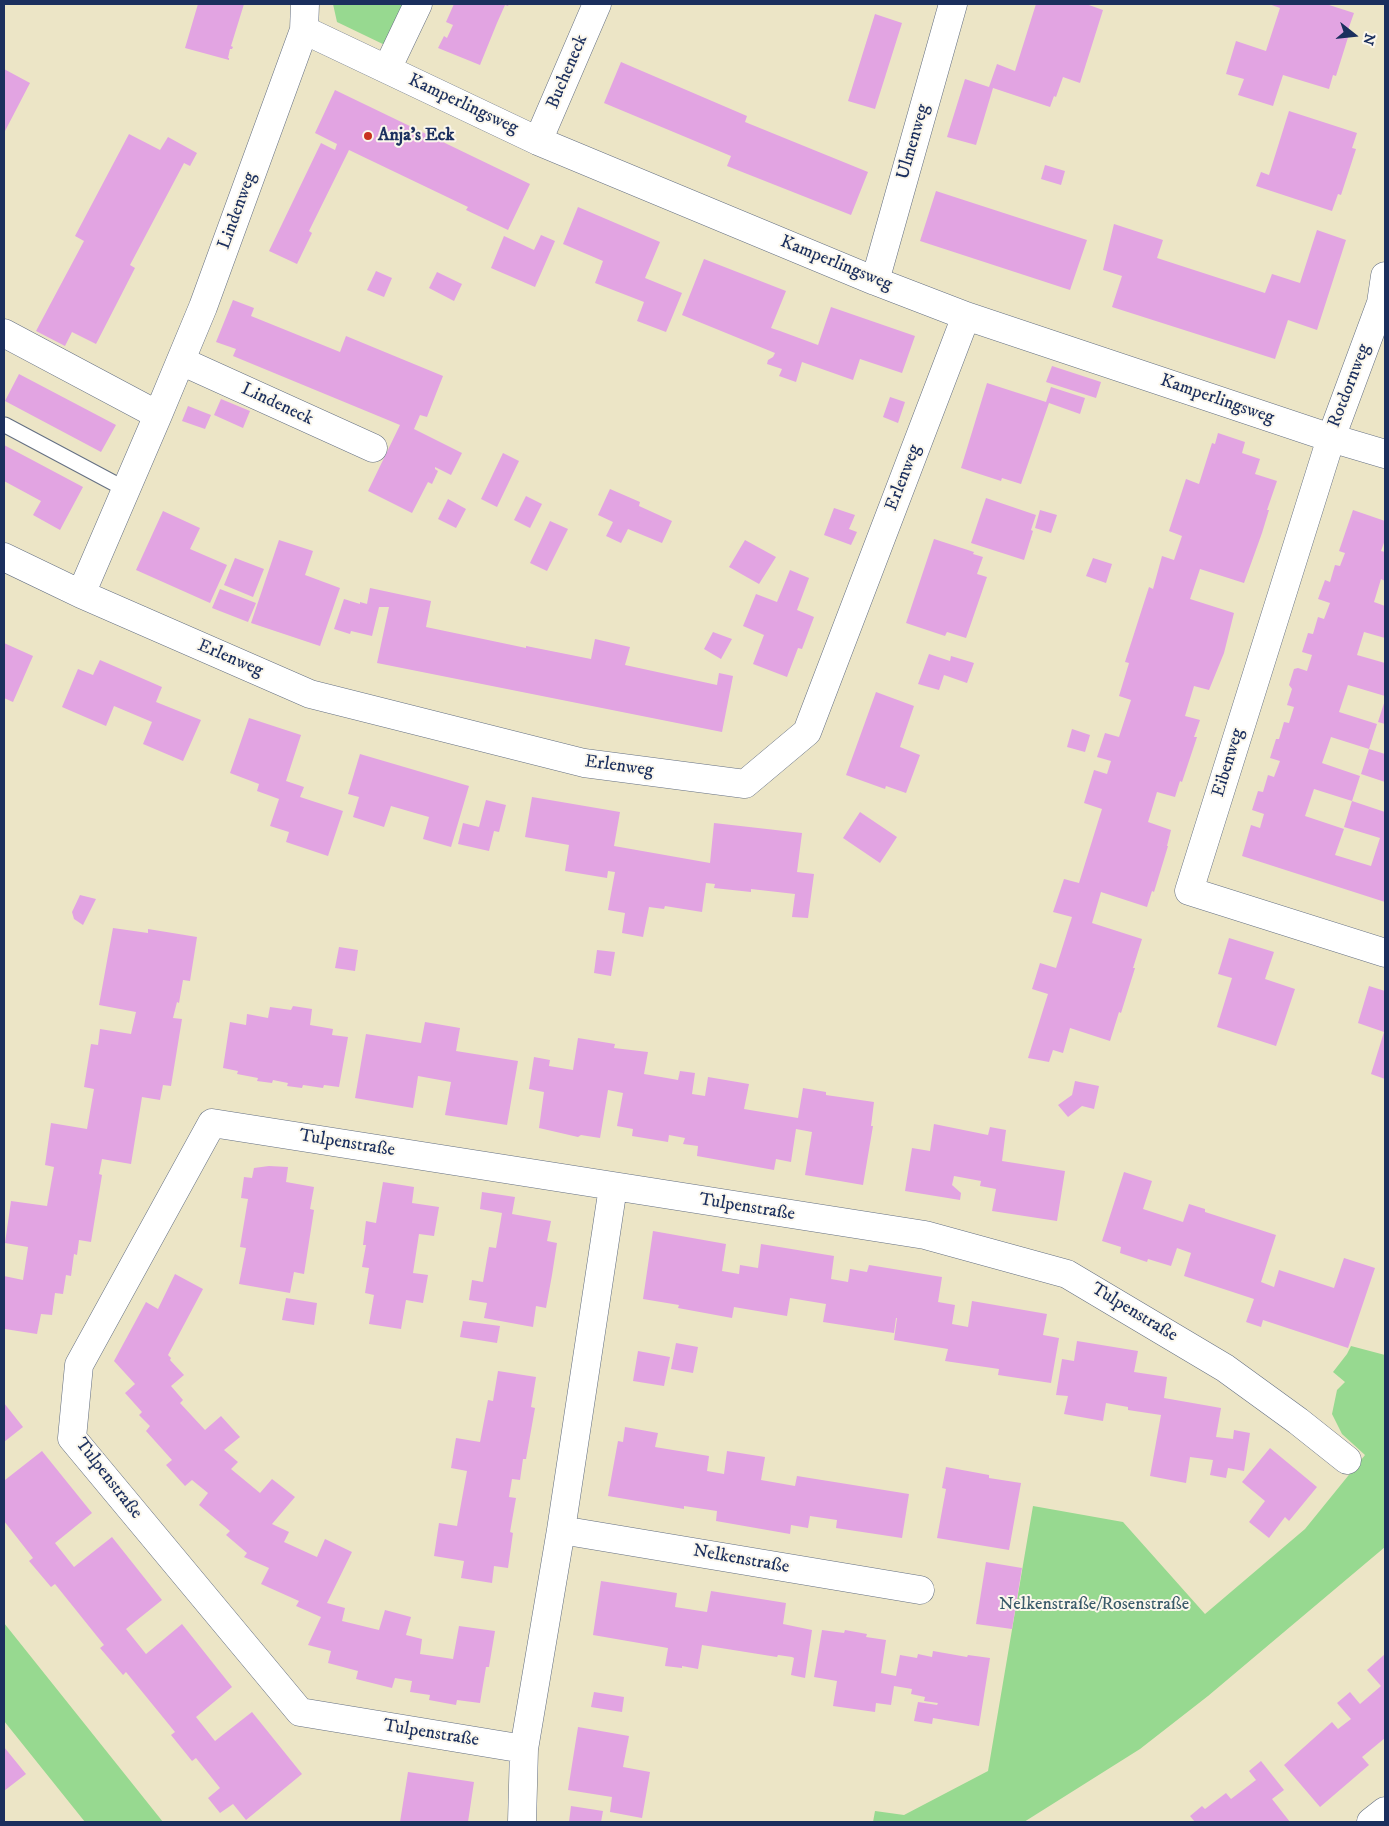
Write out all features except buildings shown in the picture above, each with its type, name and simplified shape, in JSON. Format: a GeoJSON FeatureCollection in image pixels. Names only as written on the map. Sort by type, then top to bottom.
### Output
{"type":"FeatureCollection","features":[{"type":"Feature","properties":{"kind":"street"},"geometry":{"type":"LineString","coordinates":[[386,69],[418,4]]}},
{"type":"Feature","properties":{"kind":"street","name":"Bucheneck"},"geometry":{"type":"LineString","coordinates":[[538,141],[597,4]]}},
{"type":"Feature","properties":{"kind":"street","name":"Ulmenweg"},"geometry":{"type":"LineString","coordinates":[[875,281],[953,4]]}},
{"type":"Feature","properties":{"kind":"street","name":"Kamperlingsweg"},"geometry":{"type":"LineString","coordinates":[[304,17],[386,69],[538,141],[875,281],[966,316],[1330,438],[1385,454]]}},
{"type":"Feature","properties":{"kind":"street","name":"Lindenweg"},"geometry":{"type":"LineString","coordinates":[[80,594],[181,361],[202,307],[304,17]]}},
{"type":"Feature","properties":{"kind":"street","name":"Rotdornweg"},"geometry":{"type":"LineString","coordinates":[[1330,438],[1381,303],[1385,276]]}},
{"type":"Feature","properties":{"kind":"street","name":"Erlenweg"},"geometry":{"type":"LineString","coordinates":[[4,557],[80,594],[310,694],[584,763],[745,784],[807,732],[966,316]]}},
{"type":"Feature","properties":{"kind":"street"},"geometry":{"type":"LineString","coordinates":[[4,332],[158,415]]}},
{"type":"Feature","properties":{"kind":"street","name":"Lindeneck"},"geometry":{"type":"LineString","coordinates":[[181,361],[373,448]]}},
{"type":"Feature","properties":{"kind":"street","name":"Eibenweg"},"geometry":{"type":"LineString","coordinates":[[1330,438],[1189,891],[1385,953]]}},
{"type":"Feature","properties":{"kind":"street","name":"Tulpenstraße"},"geometry":{"type":"LineString","coordinates":[[524,1749],[300,1712],[72,1438],[79,1365],[212,1123],[925,1235],[1067,1274],[1226,1368],[1347,1460]]}},
{"type":"Feature","properties":{"kind":"street"},"geometry":{"type":"LineString","coordinates":[[522,1822],[524,1749],[561,1530],[613,1187]]}},
{"type":"Feature","properties":{"kind":"street","name":"Nelkenstraße"},"geometry":{"type":"LineString","coordinates":[[561,1530],[920,1590]]}},
{"type":"Feature","properties":{"kind":"street"},"geometry":{"type":"LineString","coordinates":[[1371,1822],[1385,1811]]}},
{"type":"Feature","properties":{"kind":"lane"},"geometry":{"type":"LineString","coordinates":[[5,426],[125,489]]}},
{"type":"Feature","properties":{"kind":"green space"},"geometry":{"type":"Polygon","coordinates":[[[333,4],[413,4],[389,47],[337,22],[333,4]]]}},
{"type":"Feature","properties":{"kind":"green space","name":"Nelkenstraße/Rosenstraße"},"geometry":{"type":"Polygon","coordinates":[[[1351,1346],[1385,1355],[1385,1547],[1208,1696],[1140,1749],[1024,1822],[873,1822],[875,1811],[904,1815],[988,1771],[1033,1506],[1123,1522],[1205,1614],[1305,1529],[1365,1455],[1342,1434],[1332,1414],[1337,1390],[1345,1382],[1333,1372],[1351,1346]]]}},
{"type":"Feature","properties":{"kind":"green space"},"geometry":{"type":"Polygon","coordinates":[[[4,1623],[163,1822],[85,1822],[4,1721],[4,1623]]]}},
{"type":"Feature","properties":{"kind":"place","name":"Anja's Eck"},"geometry":{"type":"Point","coordinates":[368,136]}}]}
